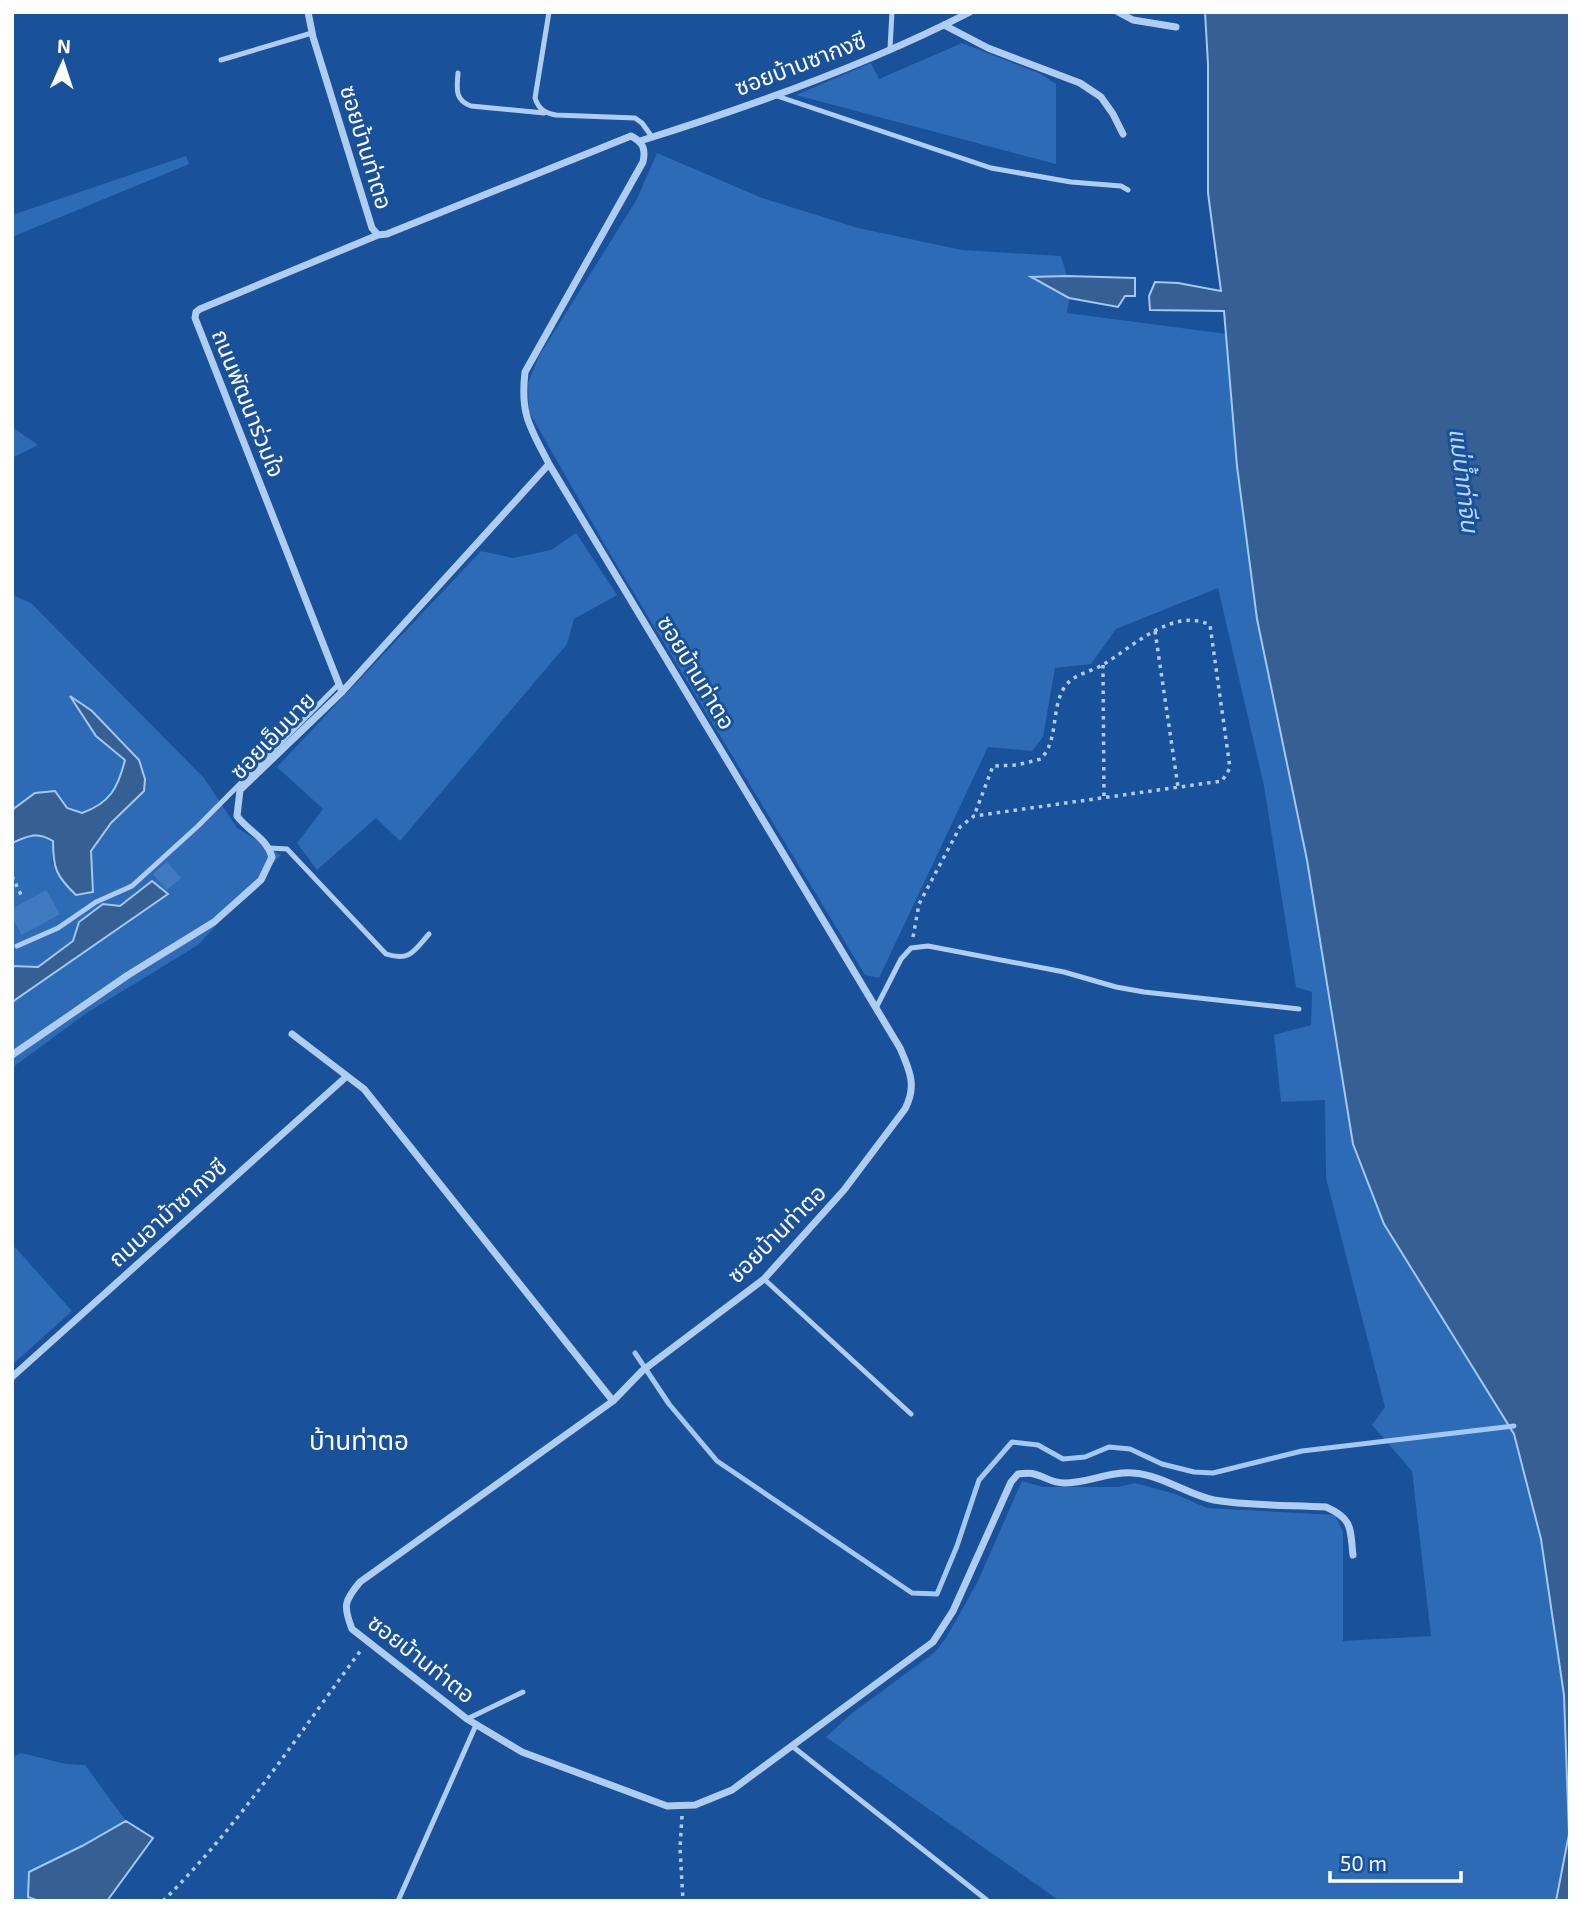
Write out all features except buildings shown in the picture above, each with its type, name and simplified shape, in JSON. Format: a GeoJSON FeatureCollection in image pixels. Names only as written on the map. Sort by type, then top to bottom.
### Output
{"type":"FeatureCollection","features":[{"type":"Feature","properties":{"kind":"street","name":"ซอยบ้านท่าตอ"},"geometry":{"type":"LineString","coordinates":[[308,12],[312,33],[372,228],[378,235],[387,234],[631,136],[640,141],[645,151],[643,162],[525,372],[522,398],[528,424],[549,464],[900,1048],[912,1076],[912,1096],[905,1109],[844,1190],[764,1279],[642,1371],[613,1401],[360,1582],[350,1594],[345,1611],[352,1629],[467,1719],[522,1752],[667,1807],[683,1806],[695,1805],[732,1790],[933,1642],[953,1611],[1011,1482],[1018,1474],[1033,1473],[1051,1482],[1066,1483],[1134,1473],[1159,1479],[1189,1493],[1216,1500],[1326,1507],[1342,1514],[1349,1526],[1353,1555]]}},
{"type":"Feature","properties":{"kind":"street","name":"ซอยบ้านซากงซี"},"geometry":{"type":"LineString","coordinates":[[640,141],[774,95],[970,12]]}},
{"type":"Feature","properties":{"kind":"street"},"geometry":{"type":"LineString","coordinates":[[1118,12],[1133,20],[1176,27]]}},
{"type":"Feature","properties":{"kind":"street"},"geometry":{"type":"LineString","coordinates":[[944,25],[988,48],[1080,83],[1101,97],[1123,134]]}},
{"type":"Feature","properties":{"kind":"street","name":"ถนนพัฒนาร่วมใจ"},"geometry":{"type":"LineString","coordinates":[[340,688],[195,318],[200,309],[378,235]]}},
{"type":"Feature","properties":{"kind":"street","name":"ซอยเอ็มนาย"},"geometry":{"type":"LineString","coordinates":[[269,848],[268,844],[244,826],[237,816],[240,790],[340,688],[549,464]]}},
{"type":"Feature","properties":{"kind":"street"},"geometry":{"type":"LineString","coordinates":[[12,1055],[128,975],[232,909],[261,880],[272,857],[269,848]]}},
{"type":"Feature","properties":{"kind":"street"},"geometry":{"type":"LineString","coordinates":[[292,1034],[364,1089],[613,1401]]}},
{"type":"Feature","properties":{"kind":"street","name":"ถนนอาม้าซากงซี"},"geometry":{"type":"LineString","coordinates":[[12,1377],[347,1076]]}},
{"type":"Feature","properties":{"kind":"lane"},"geometry":{"type":"LineString","coordinates":[[544,113],[537,106],[535,98],[549,12]]}},
{"type":"Feature","properties":{"kind":"lane"},"geometry":{"type":"LineString","coordinates":[[890,48],[892,12]]}},
{"type":"Feature","properties":{"kind":"lane"},"geometry":{"type":"LineString","coordinates":[[221,60],[312,33]]}},
{"type":"Feature","properties":{"kind":"lane"},"geometry":{"type":"LineString","coordinates":[[458,73],[457,93],[463,103],[471,106],[635,118],[652,137]]}},
{"type":"Feature","properties":{"kind":"lane"},"geometry":{"type":"LineString","coordinates":[[774,95],[991,168],[1071,182],[1121,186],[1128,190]]}},
{"type":"Feature","properties":{"kind":"lane"},"geometry":{"type":"LineString","coordinates":[[17,946],[58,928],[96,902],[132,886],[340,688]]}},
{"type":"Feature","properties":{"kind":"lane"},"geometry":{"type":"LineString","coordinates":[[269,848],[287,849],[386,954],[397,958],[409,956],[429,934]]}},
{"type":"Feature","properties":{"kind":"lane"},"geometry":{"type":"LineString","coordinates":[[876,1008],[901,959],[911,948],[928,946],[1064,972],[1115,987],[1144,992],[1298,1009]]}},
{"type":"Feature","properties":{"kind":"lane"},"geometry":{"type":"LineString","coordinates":[[764,1279],[911,1414]]}},
{"type":"Feature","properties":{"kind":"lane"},"geometry":{"type":"LineString","coordinates":[[467,1719],[523,1692]]}},
{"type":"Feature","properties":{"kind":"lane"},"geometry":{"type":"LineString","coordinates":[[398,1901],[476,1725]]}},
{"type":"Feature","properties":{"kind":"lane"},"geometry":{"type":"LineString","coordinates":[[792,1746],[988,1901]]}},
{"type":"Feature","properties":{"kind":"path"},"geometry":{"type":"LineString","coordinates":[[911,948],[919,904],[960,827],[974,816],[1222,781],[1230,768],[1210,625],[1199,620],[1182,620],[1155,631],[1103,665],[1068,682],[1060,693],[1049,746],[1041,760],[993,766],[974,816]]}},
{"type":"Feature","properties":{"kind":"path"},"geometry":{"type":"LineString","coordinates":[[1155,631],[1178,787]]}},
{"type":"Feature","properties":{"kind":"path"},"geometry":{"type":"LineString","coordinates":[[1103,665],[1104,798]]}},
{"type":"Feature","properties":{"kind":"path"},"geometry":{"type":"LineString","coordinates":[[12,876],[22,897]]}},
{"type":"Feature","properties":{"kind":"path"},"geometry":{"type":"LineString","coordinates":[[163,1901],[193,1871],[266,1779],[367,1642]]}},
{"type":"Feature","properties":{"kind":"path"},"geometry":{"type":"LineString","coordinates":[[683,1806],[680,1848],[683,1901]]}},
{"type":"Feature","properties":{"kind":"shaded area"},"geometry":{"type":"Polygon","coordinates":[[[962,43],[1041,74],[1056,84],[1056,164],[796,95],[871,63],[879,79],[962,43]]]}},
{"type":"Feature","properties":{"kind":"shaded area"},"geometry":{"type":"Polygon","coordinates":[[[657,153],[762,198],[858,228],[962,250],[1061,256],[1067,276],[1032,278],[1069,298],[1067,313],[1227,334],[1237,466],[1257,619],[1384,1224],[1514,1434],[1541,1539],[1564,1695],[1569,1834],[1556,1901],[1060,1901],[826,1737],[851,1714],[935,1652],[946,1638],[977,1583],[1022,1481],[1043,1487],[1119,1487],[1135,1483],[1175,1494],[1207,1508],[1335,1515],[1343,1532],[1343,1641],[1431,1636],[1412,1471],[1372,1425],[1385,1407],[1326,1178],[1325,1100],[1281,1102],[1274,1035],[1311,1025],[1312,992],[1296,987],[1264,786],[1218,588],[1116,629],[1091,664],[1055,668],[1043,737],[1032,751],[988,747],[879,978],[865,975],[609,552],[529,412],[528,383],[539,356],[637,199],[657,153]]]}},
{"type":"Feature","properties":{"kind":"shaded area"},"geometry":{"type":"Polygon","coordinates":[[[186,156],[189,164],[12,237],[12,215],[186,156]]]}},
{"type":"Feature","properties":{"kind":"shaded area"},"geometry":{"type":"Polygon","coordinates":[[[12,427],[38,445],[12,458],[12,427]]]}},
{"type":"Feature","properties":{"kind":"shaded area"},"geometry":{"type":"Polygon","coordinates":[[[576,533],[617,595],[574,619],[567,644],[400,841],[376,818],[317,870],[297,843],[323,809],[277,767],[481,551],[513,558],[551,550],[576,533]]]}},
{"type":"Feature","properties":{"kind":"shaded area"},"geometry":{"type":"Polygon","coordinates":[[[12,595],[31,603],[204,778],[237,828],[281,855],[198,945],[85,1014],[12,1068],[12,1002],[117,930],[152,881],[120,906],[79,922],[73,941],[37,967],[12,966],[12,843],[33,836],[43,836],[53,841],[52,863],[93,892],[91,851],[111,823],[144,791],[144,783],[143,770],[131,751],[98,718],[71,698],[96,736],[126,760],[116,786],[106,799],[82,813],[35,793],[12,810],[12,595]]]}},
{"type":"Feature","properties":{"kind":"shaded area"},"geometry":{"type":"Polygon","coordinates":[[[14,1246],[72,1311],[12,1365],[12,1248],[14,1246]]]}},
{"type":"Feature","properties":{"kind":"shaded area"},"geometry":{"type":"Polygon","coordinates":[[[21,1753],[66,1764],[85,1765],[126,1821],[82,1846],[28,1897],[39,1901],[12,1901],[12,1757],[21,1753]]]}},
{"type":"Feature","properties":{"kind":"water","name":"แม่น้ำท่าจีน"},"geometry":{"type":"Polygon","coordinates":[[[1205,12],[1570,12],[1570,1901],[1556,1901],[1569,1834],[1564,1695],[1541,1539],[1514,1434],[1384,1224],[1353,1144],[1307,860],[1257,619],[1237,466],[1224,311],[1150,310],[1149,296],[1155,282],[1178,283],[1221,291],[1208,193],[1208,64],[1205,12]]]}},
{"type":"Feature","properties":{"kind":"water"},"geometry":{"type":"Polygon","coordinates":[[[1031,277],[1135,278],[1135,296],[1125,296],[1118,307],[1069,298],[1031,277]]]}},
{"type":"Feature","properties":{"kind":"water"},"geometry":{"type":"Polygon","coordinates":[[[70,696],[92,711],[139,760],[145,779],[144,791],[111,823],[91,851],[93,892],[76,895],[57,871],[53,841],[37,835],[12,843],[12,810],[35,793],[55,791],[67,808],[82,813],[106,799],[119,779],[125,760],[96,736],[70,696]]]}},
{"type":"Feature","properties":{"kind":"water"},"geometry":{"type":"Polygon","coordinates":[[[152,881],[168,894],[12,1002],[12,966],[38,967],[73,941],[79,922],[103,904],[120,906],[152,881]]]}},
{"type":"Feature","properties":{"kind":"water"},"geometry":{"type":"Polygon","coordinates":[[[126,1821],[153,1838],[107,1901],[39,1901],[28,1897],[29,1872],[126,1821]]]}},
{"type":"Feature","properties":{"kind":"waterway"},"geometry":{"type":"LineString","coordinates":[[635,1353],[669,1404],[717,1461],[912,1593],[937,1594],[957,1546],[979,1480],[1012,1442],[1038,1445],[1063,1459],[1085,1457],[1109,1447],[1130,1449],[1162,1464],[1194,1472],[1213,1473],[1302,1451],[1514,1426]]}},
{"type":"Feature","properties":{"kind":"district","name":"บ้านท่าตอ"},"geometry":{"type":"Point","coordinates":[359,1439]}}]}
